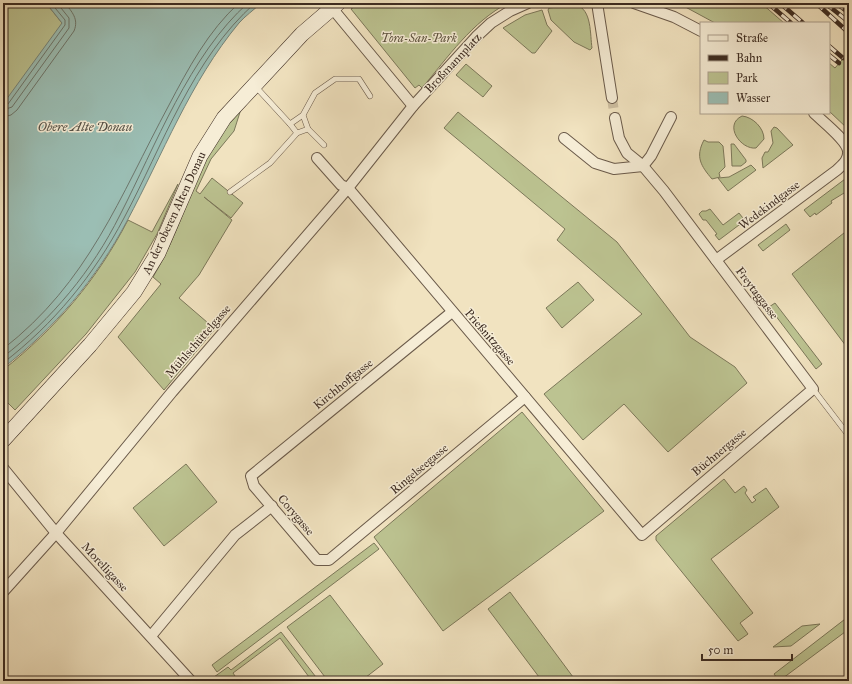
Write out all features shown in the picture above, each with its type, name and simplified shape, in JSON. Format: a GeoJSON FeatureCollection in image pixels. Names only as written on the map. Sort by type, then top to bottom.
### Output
{"type":"FeatureCollection","features":[{"type":"Feature","properties":{"kind":"street","name":"Broßmannplatz"},"geometry":{"type":"LineString","coordinates":[[413,106],[476,37],[491,23],[510,11],[528,3]]}},
{"type":"Feature","properties":{"kind":"street"},"geometry":{"type":"LineString","coordinates":[[597,3],[612,98]]}},
{"type":"Feature","properties":{"kind":"street"},"geometry":{"type":"LineString","coordinates":[[634,3],[674,17],[700,30]]}},
{"type":"Feature","properties":{"kind":"street"},"geometry":{"type":"LineString","coordinates":[[335,5],[413,106]]}},
{"type":"Feature","properties":{"kind":"street","name":"An der oberen Alten Donau"},"geometry":{"type":"LineString","coordinates":[[3,440],[90,345],[134,292],[158,253],[206,144],[224,118],[302,34],[335,5]]}},
{"type":"Feature","properties":{"kind":"street","name":"Mühlschüttelgasse"},"geometry":{"type":"LineString","coordinates":[[3,592],[56,533],[172,392],[348,188],[413,106]]}},
{"type":"Feature","properties":{"kind":"street","name":"Wedekindgasse"},"geometry":{"type":"LineString","coordinates":[[716,260],[837,170],[846,160],[848,151],[845,143],[815,114]]}},
{"type":"Feature","properties":{"kind":"street"},"geometry":{"type":"LineString","coordinates":[[564,138],[595,163],[614,169],[643,166],[651,156],[671,117]]}},
{"type":"Feature","properties":{"kind":"street","name":"Freytaggasse"},"geometry":{"type":"LineString","coordinates":[[615,118],[619,138],[627,153],[643,166],[813,389]]}},
{"type":"Feature","properties":{"kind":"street","name":"Prießnitzgasse"},"geometry":{"type":"LineString","coordinates":[[317,158],[341,185],[348,188],[642,535]]}},
{"type":"Feature","properties":{"kind":"street","name":"Kirchhoffgasse"},"geometry":{"type":"LineString","coordinates":[[251,476],[452,312]]}},
{"type":"Feature","properties":{"kind":"street","name":"Büchnergasse"},"geometry":{"type":"LineString","coordinates":[[642,535],[813,389]]}},
{"type":"Feature","properties":{"kind":"street","name":"Ringelseegasse"},"geometry":{"type":"LineString","coordinates":[[329,560],[526,397]]}},
{"type":"Feature","properties":{"kind":"street","name":"Morelligasse"},"geometry":{"type":"LineString","coordinates":[[3,468],[56,533],[151,636],[186,679]]}},
{"type":"Feature","properties":{"kind":"street","name":"Corygasse"},"geometry":{"type":"LineString","coordinates":[[251,476],[254,486],[317,560],[329,560]]}},
{"type":"Feature","properties":{"kind":"street"},"geometry":{"type":"LineString","coordinates":[[151,636],[235,535],[272,506]]}},
{"type":"Feature","properties":{"kind":"lane"},"geometry":{"type":"LineString","coordinates":[[290,124],[303,115],[315,93],[334,79],[359,79],[370,96]]}},
{"type":"Feature","properties":{"kind":"lane"},"geometry":{"type":"LineString","coordinates":[[254,84],[298,133]]}},
{"type":"Feature","properties":{"kind":"lane"},"geometry":{"type":"LineString","coordinates":[[303,115],[308,129],[324,145]]}},
{"type":"Feature","properties":{"kind":"lane"},"geometry":{"type":"LineString","coordinates":[[230,192],[270,163],[298,133],[308,129]]}},
{"type":"Feature","properties":{"kind":"lane","name":"Freytaggasse"},"geometry":{"type":"LineString","coordinates":[[813,389],[849,436]]}},
{"type":"Feature","properties":{"kind":"green space"},"geometry":{"type":"Polygon","coordinates":[[[3,3],[46,3],[62,23],[3,300],[3,3]]]}},
{"type":"Feature","properties":{"kind":"green space","name":"Tora-San-Park"},"geometry":{"type":"Polygon","coordinates":[[[360,3],[508,3],[483,20],[472,30],[451,52],[422,88],[419,85],[415,88],[351,9],[360,3]]]}},
{"type":"Feature","properties":{"kind":"green space"},"geometry":{"type":"Polygon","coordinates":[[[678,3],[761,3],[783,22],[713,22],[678,3]]]}},
{"type":"Feature","properties":{"kind":"green space"},"geometry":{"type":"Polygon","coordinates":[[[576,5],[581,7],[588,17],[592,48],[590,50],[574,42],[551,20],[548,10],[549,8],[576,5]]]}},
{"type":"Feature","properties":{"kind":"green space"},"geometry":{"type":"Polygon","coordinates":[[[542,10],[547,25],[552,31],[535,53],[532,53],[503,28],[525,15],[542,10]]]}},
{"type":"Feature","properties":{"kind":"green space"},"geometry":{"type":"Polygon","coordinates":[[[848,53],[849,130],[830,112],[830,64],[835,68],[848,53]]]}},
{"type":"Feature","properties":{"kind":"green space"},"geometry":{"type":"Polygon","coordinates":[[[466,64],[492,86],[483,97],[456,75],[466,64]]]}},
{"type":"Feature","properties":{"kind":"green space"},"geometry":{"type":"Polygon","coordinates":[[[241,109],[234,131],[211,159],[196,191],[200,194],[212,178],[243,203],[231,218],[204,197],[232,220],[199,275],[179,298],[215,329],[164,390],[118,337],[161,284],[153,277],[174,235],[192,190],[213,147],[226,127],[241,109]]]}},
{"type":"Feature","properties":{"kind":"green space"},"geometry":{"type":"Polygon","coordinates":[[[458,112],[617,242],[690,337],[735,367],[747,383],[668,452],[624,404],[583,440],[544,394],[642,314],[557,240],[565,229],[444,128],[458,112]]]}},
{"type":"Feature","properties":{"kind":"green space"},"geometry":{"type":"Polygon","coordinates":[[[742,116],[750,118],[754,121],[760,127],[764,135],[764,139],[756,148],[750,148],[745,145],[736,136],[734,125],[742,116]]]}},
{"type":"Feature","properties":{"kind":"green space"},"geometry":{"type":"Polygon","coordinates":[[[774,127],[777,128],[793,145],[763,168],[762,158],[765,152],[768,152],[773,143],[771,131],[774,127]]]}},
{"type":"Feature","properties":{"kind":"green space"},"geometry":{"type":"Polygon","coordinates":[[[704,140],[708,142],[719,142],[723,146],[725,167],[719,173],[720,177],[712,179],[700,161],[700,151],[704,140]]]}},
{"type":"Feature","properties":{"kind":"green space"},"geometry":{"type":"Polygon","coordinates":[[[731,144],[734,144],[746,160],[746,162],[741,166],[732,166],[731,144]]]}},
{"type":"Feature","properties":{"kind":"green space"},"geometry":{"type":"Polygon","coordinates":[[[751,165],[756,170],[728,191],[718,178],[729,177],[751,165]]]}},
{"type":"Feature","properties":{"kind":"green space"},"geometry":{"type":"Polygon","coordinates":[[[849,176],[849,190],[831,201],[832,203],[816,215],[815,213],[810,217],[804,210],[849,176]]]}},
{"type":"Feature","properties":{"kind":"green space"},"geometry":{"type":"Polygon","coordinates":[[[178,184],[157,234],[135,272],[86,334],[15,410],[3,398],[3,370],[41,337],[74,302],[103,263],[128,220],[152,232],[178,184]]]}},
{"type":"Feature","properties":{"kind":"green space"},"geometry":{"type":"Polygon","coordinates":[[[710,209],[723,225],[739,213],[746,222],[741,226],[739,225],[719,240],[715,235],[717,234],[699,214],[702,211],[710,209]]]}},
{"type":"Feature","properties":{"kind":"green space"},"geometry":{"type":"Polygon","coordinates":[[[786,224],[790,230],[763,251],[758,245],[786,224]]]}},
{"type":"Feature","properties":{"kind":"green space"},"geometry":{"type":"Polygon","coordinates":[[[849,229],[849,344],[846,346],[792,274],[849,229]]]}},
{"type":"Feature","properties":{"kind":"green space"},"geometry":{"type":"Polygon","coordinates":[[[578,282],[594,300],[562,328],[546,308],[578,282]]]}},
{"type":"Feature","properties":{"kind":"green space"},"geometry":{"type":"Polygon","coordinates":[[[775,303],[822,364],[816,369],[769,307],[775,303]]]}},
{"type":"Feature","properties":{"kind":"green space"},"geometry":{"type":"Polygon","coordinates":[[[522,412],[604,511],[443,631],[374,537],[522,412]]]}},
{"type":"Feature","properties":{"kind":"green space"},"geometry":{"type":"Polygon","coordinates":[[[186,464],[217,502],[164,546],[133,508],[186,464]]]}},
{"type":"Feature","properties":{"kind":"green space"},"geometry":{"type":"Polygon","coordinates":[[[724,479],[735,493],[744,486],[747,490],[745,493],[752,503],[756,500],[753,497],[766,488],[779,507],[711,559],[753,613],[740,623],[748,634],[738,641],[656,540],[656,536],[724,479]]]}},
{"type":"Feature","properties":{"kind":"green space"},"geometry":{"type":"Polygon","coordinates":[[[374,543],[379,549],[217,672],[212,665],[374,543]]]}},
{"type":"Feature","properties":{"kind":"green space"},"geometry":{"type":"Polygon","coordinates":[[[510,592],[576,681],[542,681],[488,609],[510,592]]]}},
{"type":"Feature","properties":{"kind":"green space"},"geometry":{"type":"Polygon","coordinates":[[[330,595],[383,664],[361,681],[328,681],[287,627],[330,595]]]}},
{"type":"Feature","properties":{"kind":"green space"},"geometry":{"type":"Polygon","coordinates":[[[849,616],[849,629],[779,681],[774,674],[849,616]]]}},
{"type":"Feature","properties":{"kind":"green space"},"geometry":{"type":"Polygon","coordinates":[[[820,624],[791,646],[773,647],[802,626],[820,624]]]}},
{"type":"Feature","properties":{"kind":"green space"},"geometry":{"type":"Polygon","coordinates":[[[281,632],[319,681],[312,681],[280,638],[233,673],[235,676],[228,681],[218,681],[214,677],[228,667],[231,670],[281,632]]]}},
{"type":"Feature","properties":{"kind":"water","name":"Obere Alte Donau"},"geometry":{"type":"Polygon","coordinates":[[[46,3],[261,3],[239,23],[206,69],[178,119],[127,221],[102,263],[57,319],[22,353],[3,368],[3,104],[62,23],[46,3]]]}},
{"type":"Feature","properties":{"kind":"tunnel"},"geometry":{"type":"LineString","coordinates":[[612,98],[615,118]]}},
{"type":"Feature","properties":{"kind":"railway"},"geometry":{"type":"LineString","coordinates":[[768,3],[790,22]]}},
{"type":"Feature","properties":{"kind":"railway"},"geometry":{"type":"LineString","coordinates":[[780,3],[802,22]]}},
{"type":"Feature","properties":{"kind":"railway"},"geometry":{"type":"LineString","coordinates":[[816,3],[849,33]]}},
{"type":"Feature","properties":{"kind":"railway"},"geometry":{"type":"LineString","coordinates":[[825,3],[849,22]]}},
{"type":"Feature","properties":{"kind":"railway"},"geometry":{"type":"LineString","coordinates":[[836,3],[849,13]]}},
{"type":"Feature","properties":{"kind":"railway"},"geometry":{"type":"LineString","coordinates":[[830,47],[843,58]]}},
{"type":"Feature","properties":{"kind":"railway"},"geometry":{"type":"LineString","coordinates":[[830,56],[839,63]]}}]}
